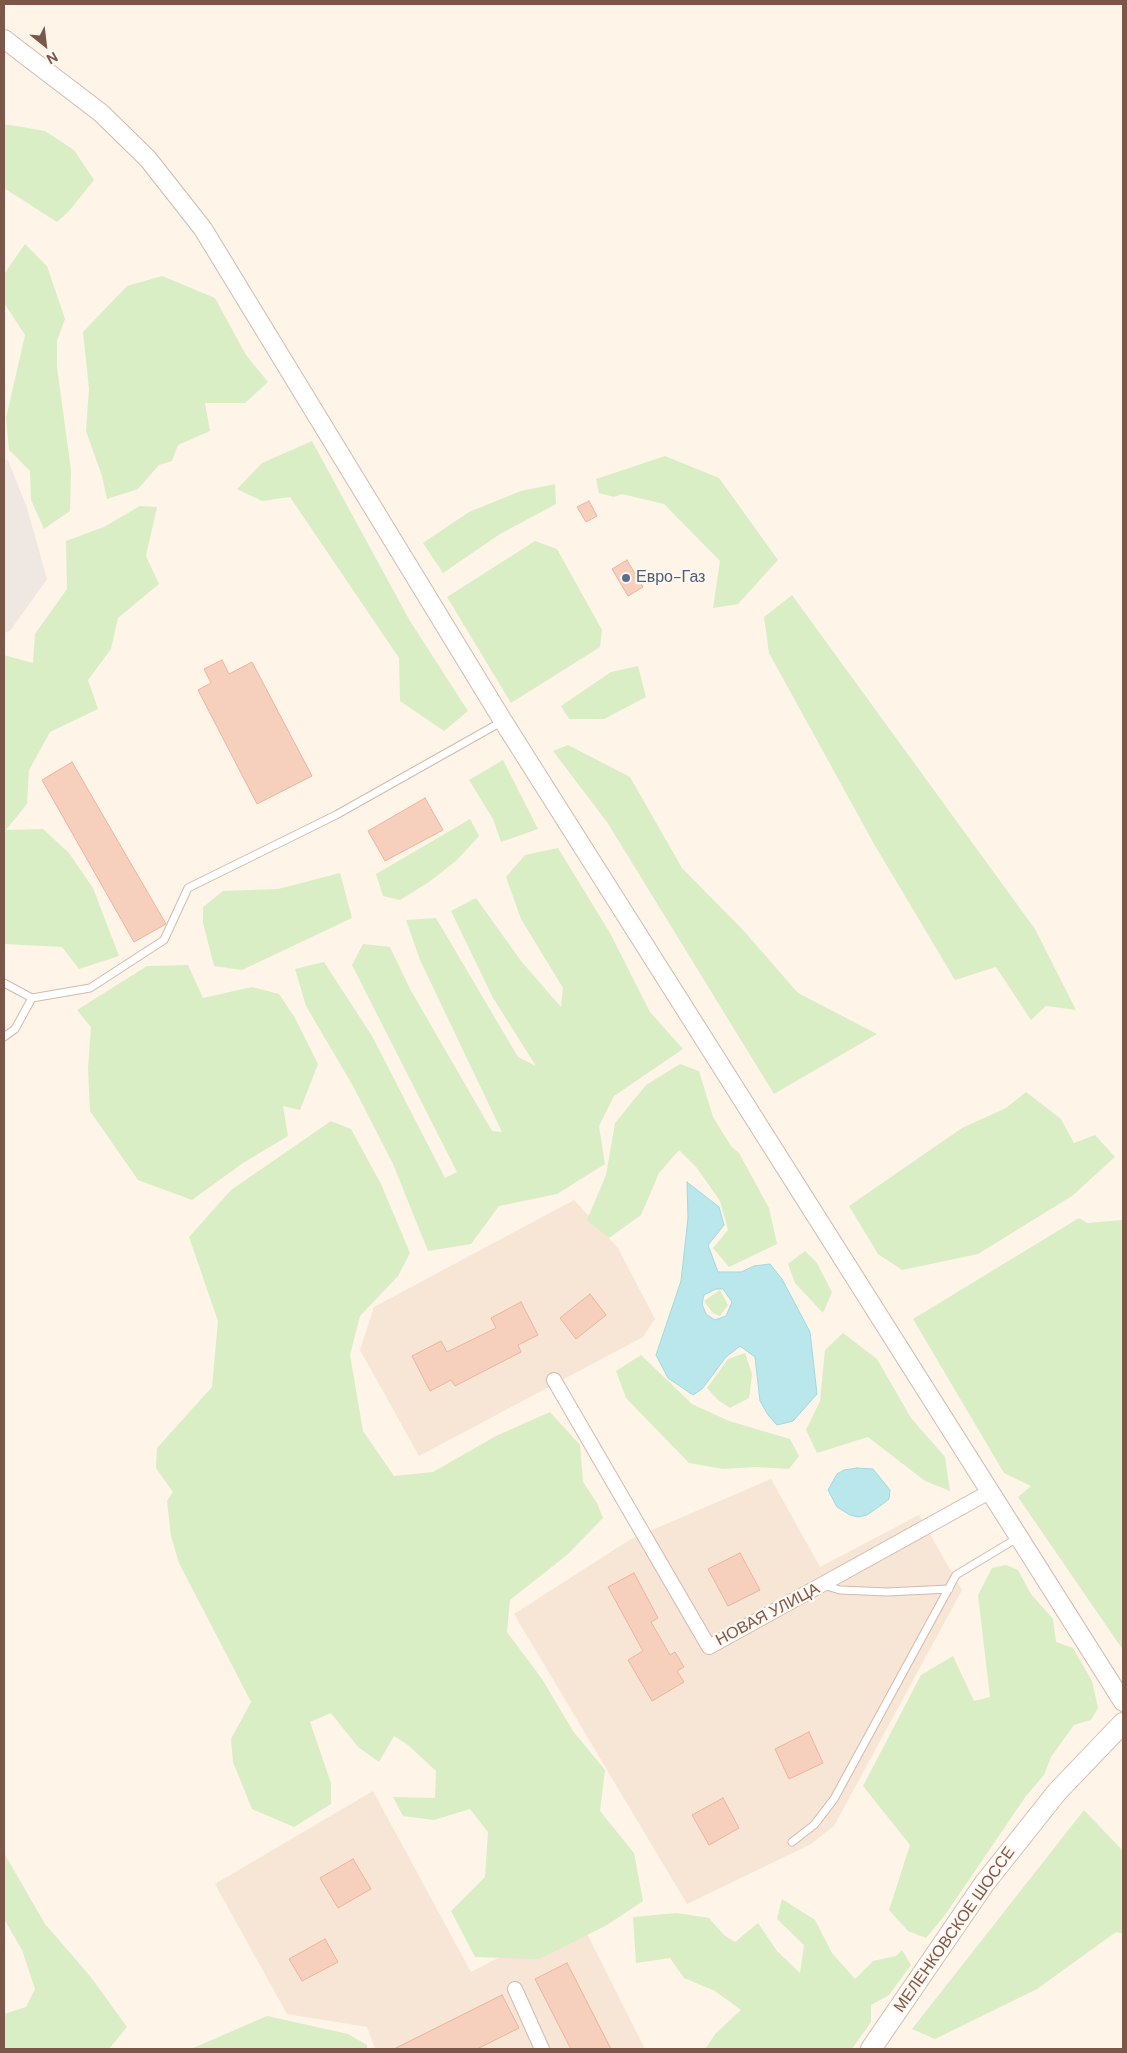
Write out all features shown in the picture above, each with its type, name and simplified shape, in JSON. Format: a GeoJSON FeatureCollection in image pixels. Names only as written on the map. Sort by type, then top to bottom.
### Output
{"type":"FeatureCollection","features":[{"type":"Feature","properties":{"kind":"main road","name":"МЕЛЕНКОВСКОЕ ШОССЕ"},"geometry":{"type":"LineString","coordinates":[[871,2049],[984,1884],[1057,1792],[1123,1723]]}},
{"type":"Feature","properties":{"kind":"street"},"geometry":{"type":"LineString","coordinates":[[4,39],[101,113],[148,159],[202,229],[503,721],[1123,1702]]}},
{"type":"Feature","properties":{"kind":"street","name":"НОВАЯ УЛИЦА"},"geometry":{"type":"LineString","coordinates":[[554,1380],[709,1647],[991,1491]]}},
{"type":"Feature","properties":{"kind":"street"},"geometry":{"type":"LineString","coordinates":[[516,1989],[542,2049]]}},
{"type":"Feature","properties":{"kind":"lane"},"geometry":{"type":"LineString","coordinates":[[4,982],[32,998],[90,988],[164,940],[188,888],[336,815],[503,721]]}},
{"type":"Feature","properties":{"kind":"lane"},"geometry":{"type":"LineString","coordinates":[[4,1037],[15,1029],[32,998]]}},
{"type":"Feature","properties":{"kind":"lane"},"geometry":{"type":"LineString","coordinates":[[792,1842],[814,1825],[834,1799],[956,1575],[1019,1537]]}},
{"type":"Feature","properties":{"kind":"lane"},"geometry":{"type":"LineString","coordinates":[[823,1585],[840,1590],[887,1592],[949,1589]]}},
{"type":"Feature","properties":{"kind":"shaded area"},"geometry":{"type":"Polygon","coordinates":[[[4,459],[8,460],[27,508],[47,579],[10,631],[4,633],[4,459]]]}},
{"type":"Feature","properties":{"kind":"shaded area"},"geometry":{"type":"Polygon","coordinates":[[[574,1200],[618,1248],[655,1319],[643,1337],[419,1456],[360,1350],[374,1307],[574,1200]]]}},
{"type":"Feature","properties":{"kind":"shaded area"},"geometry":{"type":"Polygon","coordinates":[[[771,1479],[820,1567],[919,1515],[962,1590],[834,1826],[811,1844],[687,1904],[514,1614],[631,1539],[771,1479]]]}},
{"type":"Feature","properties":{"kind":"shaded area"},"geometry":{"type":"Polygon","coordinates":[[[373,1791],[471,1972],[578,1916],[645,2049],[375,2049],[367,2027],[287,2014],[215,1884],[373,1791]]]}},
{"type":"Feature","properties":{"kind":"green space"},"geometry":{"type":"Polygon","coordinates":[[[4,124],[45,131],[74,150],[94,180],[69,211],[57,222],[4,188],[4,124]]]}},
{"type":"Feature","properties":{"kind":"green space"},"geometry":{"type":"Polygon","coordinates":[[[25,244],[47,266],[65,319],[57,341],[57,367],[71,470],[70,511],[44,529],[31,500],[30,471],[9,450],[6,418],[25,335],[4,303],[4,274],[25,244]]]}},
{"type":"Feature","properties":{"kind":"green space"},"geometry":{"type":"Polygon","coordinates":[[[162,276],[215,298],[246,355],[268,382],[245,403],[205,403],[210,431],[178,445],[172,461],[159,465],[138,489],[107,499],[102,476],[86,431],[89,389],[83,332],[127,286],[162,276]]]}},
{"type":"Feature","properties":{"kind":"green space"},"geometry":{"type":"Polygon","coordinates":[[[312,441],[410,621],[468,711],[444,731],[400,701],[399,658],[290,497],[262,501],[237,489],[262,463],[312,441]]]}},
{"type":"Feature","properties":{"kind":"green space"},"geometry":{"type":"Polygon","coordinates":[[[665,456],[719,478],[778,560],[738,604],[713,608],[720,561],[664,504],[622,494],[614,497],[599,493],[596,479],[665,456]]]}},
{"type":"Feature","properties":{"kind":"green space"},"geometry":{"type":"Polygon","coordinates":[[[555,484],[556,504],[500,534],[443,573],[423,543],[469,512],[521,491],[555,484]]]}},
{"type":"Feature","properties":{"kind":"green space"},"geometry":{"type":"Polygon","coordinates":[[[140,506],[157,507],[146,556],[159,584],[118,618],[111,649],[88,680],[98,709],[50,732],[29,770],[27,804],[6,830],[43,829],[69,853],[93,888],[119,956],[79,969],[62,947],[4,944],[4,655],[33,663],[35,634],[67,589],[66,541],[104,527],[140,506]]]}},
{"type":"Feature","properties":{"kind":"green space"},"geometry":{"type":"Polygon","coordinates":[[[535,541],[557,549],[602,630],[600,647],[511,703],[447,597],[535,541]]]}},
{"type":"Feature","properties":{"kind":"green space"},"geometry":{"type":"Polygon","coordinates":[[[792,595],[1035,929],[1076,1010],[1046,1006],[1031,1020],[996,967],[955,980],[874,844],[769,653],[764,617],[792,595]]]}},
{"type":"Feature","properties":{"kind":"green space"},"geometry":{"type":"Polygon","coordinates":[[[638,666],[646,697],[604,719],[569,719],[561,706],[611,672],[638,666]]]}},
{"type":"Feature","properties":{"kind":"green space"},"geometry":{"type":"Polygon","coordinates":[[[568,745],[630,777],[682,868],[743,930],[798,993],[877,1034],[774,1094],[607,822],[553,751],[568,745]]]}},
{"type":"Feature","properties":{"kind":"green space"},"geometry":{"type":"Polygon","coordinates":[[[503,760],[538,829],[501,842],[493,819],[469,780],[503,760]]]}},
{"type":"Feature","properties":{"kind":"green space"},"geometry":{"type":"Polygon","coordinates":[[[470,819],[479,836],[457,860],[429,882],[400,900],[383,896],[376,874],[470,819]]]}},
{"type":"Feature","properties":{"kind":"green space"},"geometry":{"type":"Polygon","coordinates":[[[558,848],[610,933],[650,1012],[683,1049],[614,1096],[599,1126],[605,1164],[557,1194],[499,1206],[471,1244],[428,1251],[393,1164],[353,1086],[306,1006],[295,969],[324,962],[372,1036],[445,1178],[457,1172],[352,965],[363,944],[390,947],[410,989],[492,1131],[502,1132],[420,960],[406,920],[436,918],[518,1057],[536,1066],[493,998],[451,911],[476,898],[521,961],[561,1007],[563,988],[521,919],[506,877],[525,855],[558,848]]]}},
{"type":"Feature","properties":{"kind":"green space"},"geometry":{"type":"Polygon","coordinates":[[[340,873],[352,918],[242,970],[214,966],[203,923],[203,907],[223,891],[278,889],[340,873]]]}},
{"type":"Feature","properties":{"kind":"green space"},"geometry":{"type":"Polygon","coordinates":[[[188,965],[203,998],[252,987],[279,994],[295,1018],[318,1064],[300,1110],[283,1106],[288,1136],[243,1163],[192,1200],[138,1180],[90,1111],[88,1068],[91,1027],[77,1010],[147,966],[188,965]]]}},
{"type":"Feature","properties":{"kind":"green space"},"geometry":{"type":"Polygon","coordinates":[[[680,1064],[699,1071],[713,1117],[731,1146],[739,1153],[769,1208],[777,1244],[729,1267],[713,1248],[728,1230],[720,1201],[697,1168],[679,1150],[659,1173],[641,1215],[609,1238],[587,1220],[606,1175],[615,1123],[646,1085],[680,1064]]]}},
{"type":"Feature","properties":{"kind":"green space"},"geometry":{"type":"Polygon","coordinates":[[[1026,1092],[1061,1119],[1074,1143],[1095,1135],[1115,1157],[1072,1196],[978,1254],[902,1270],[878,1254],[849,1206],[962,1128],[1006,1108],[1026,1092]]]}},
{"type":"Feature","properties":{"kind":"green space"},"geometry":{"type":"Polygon","coordinates":[[[331,1121],[351,1129],[381,1184],[410,1253],[398,1276],[360,1316],[350,1355],[363,1431],[394,1476],[433,1472],[496,1436],[550,1412],[580,1445],[583,1482],[597,1503],[603,1518],[567,1555],[510,1600],[507,1632],[542,1679],[573,1731],[605,1770],[600,1811],[634,1853],[643,1901],[607,1925],[539,1959],[475,1957],[451,1911],[485,1877],[488,1832],[470,1809],[434,1820],[403,1816],[393,1797],[435,1798],[436,1771],[408,1745],[394,1736],[379,1762],[358,1747],[331,1713],[310,1722],[331,1783],[331,1804],[294,1827],[252,1809],[233,1762],[231,1739],[251,1702],[179,1563],[171,1536],[167,1501],[173,1492],[156,1468],[157,1448],[212,1387],[218,1321],[189,1237],[231,1190],[331,1121]]]}},
{"type":"Feature","properties":{"kind":"green space"},"geometry":{"type":"Polygon","coordinates":[[[1079,1218],[1087,1223],[1123,1220],[1123,1650],[1018,1497],[1031,1486],[1004,1473],[913,1319],[1079,1218]]]}},
{"type":"Feature","properties":{"kind":"green space"},"geometry":{"type":"Polygon","coordinates":[[[805,1251],[817,1263],[832,1292],[823,1313],[795,1283],[788,1264],[805,1251]]]}},
{"type":"Feature","properties":{"kind":"green space"},"geometry":{"type":"Polygon","coordinates":[[[720,1290],[728,1305],[720,1316],[713,1313],[704,1301],[720,1290]]]}},
{"type":"Feature","properties":{"kind":"green space"},"geometry":{"type":"Polygon","coordinates":[[[843,1333],[877,1359],[911,1418],[945,1457],[950,1491],[925,1481],[868,1437],[817,1453],[806,1430],[820,1401],[825,1350],[843,1333]]]}},
{"type":"Feature","properties":{"kind":"green space"},"geometry":{"type":"Polygon","coordinates":[[[745,1353],[752,1374],[749,1398],[730,1408],[718,1400],[707,1388],[728,1359],[745,1353]]]}},
{"type":"Feature","properties":{"kind":"green space"},"geometry":{"type":"Polygon","coordinates":[[[641,1355],[692,1404],[729,1421],[790,1439],[799,1456],[789,1469],[756,1467],[723,1469],[689,1463],[626,1398],[616,1371],[641,1355]]]}},
{"type":"Feature","properties":{"kind":"green space"},"geometry":{"type":"Polygon","coordinates":[[[1006,1565],[1018,1570],[1031,1594],[1053,1619],[1056,1642],[1073,1648],[1092,1681],[1098,1708],[1091,1720],[1074,1725],[1051,1757],[1044,1775],[1026,1796],[945,1915],[926,1938],[908,1931],[889,1910],[910,1845],[863,1786],[921,1675],[953,1656],[974,1701],[990,1697],[978,1595],[992,1568],[1006,1565]]]}},
{"type":"Feature","properties":{"kind":"green space"},"geometry":{"type":"Polygon","coordinates":[[[1084,1810],[1123,1851],[1123,1934],[1116,1932],[1037,1989],[935,2039],[912,2029],[1084,1810]]]}},
{"type":"Feature","properties":{"kind":"green space"},"geometry":{"type":"Polygon","coordinates":[[[4,1853],[45,1924],[90,1976],[127,2027],[109,2049],[4,2049],[4,2014],[26,2007],[35,1989],[22,1950],[4,1919],[4,1853]]]}},
{"type":"Feature","properties":{"kind":"green space"},"geometry":{"type":"Polygon","coordinates":[[[782,1899],[815,1920],[832,1953],[855,1979],[873,1961],[896,1956],[902,1950],[911,1965],[889,1995],[871,2005],[871,2022],[852,2049],[705,2049],[716,2033],[741,2010],[715,1991],[684,1978],[670,1958],[636,1963],[633,1917],[677,1913],[709,1918],[724,1935],[735,1942],[758,1923],[777,1951],[800,1973],[804,1945],[777,1919],[782,1899]]]}},
{"type":"Feature","properties":{"kind":"green space"},"geometry":{"type":"Polygon","coordinates":[[[267,2016],[348,2034],[367,2045],[367,2049],[191,2049],[267,2016]]]}},
{"type":"Feature","properties":{"kind":"water"},"geometry":{"type":"Polygon","coordinates":[[[687,1182],[719,1207],[724,1225],[708,1245],[718,1272],[741,1272],[754,1266],[770,1264],[782,1279],[810,1332],[817,1394],[793,1421],[777,1425],[768,1415],[760,1401],[755,1357],[740,1346],[726,1357],[702,1389],[693,1395],[668,1378],[656,1355],[681,1281],[688,1218],[687,1182]],[[716,1289],[704,1295],[702,1304],[706,1314],[715,1320],[726,1316],[732,1302],[723,1289],[716,1289]]]}},
{"type":"Feature","properties":{"kind":"water"},"geometry":{"type":"Polygon","coordinates":[[[857,1468],[873,1469],[890,1490],[889,1499],[867,1515],[858,1517],[850,1515],[837,1507],[828,1490],[837,1474],[844,1470],[857,1468]]]}},
{"type":"Feature","properties":{"kind":"building"},"geometry":{"type":"Polygon","coordinates":[[[589,501],[597,516],[586,522],[577,507],[589,501]]]}},
{"type":"Feature","properties":{"kind":"building"},"geometry":{"type":"Polygon","coordinates":[[[627,560],[643,587],[628,596],[612,569],[627,560]]]}},
{"type":"Feature","properties":{"kind":"building"},"geometry":{"type":"Polygon","coordinates":[[[222,660],[229,674],[252,662],[312,776],[257,804],[198,690],[211,683],[204,669],[222,660]]]}},
{"type":"Feature","properties":{"kind":"building"},"geometry":{"type":"Polygon","coordinates":[[[72,762],[166,924],[134,942],[42,780],[72,762]]]}},
{"type":"Feature","properties":{"kind":"building"},"geometry":{"type":"Polygon","coordinates":[[[425,798],[443,830],[385,861],[368,831],[425,798]]]}},
{"type":"Feature","properties":{"kind":"building"},"geometry":{"type":"Polygon","coordinates":[[[590,1294],[606,1315],[576,1339],[560,1318],[590,1294]]]}},
{"type":"Feature","properties":{"kind":"building"},"geometry":{"type":"Polygon","coordinates":[[[521,1302],[538,1335],[518,1345],[521,1352],[455,1386],[451,1380],[430,1391],[412,1356],[441,1341],[447,1352],[496,1328],[491,1318],[521,1302]]]}},
{"type":"Feature","properties":{"kind":"building"},"geometry":{"type":"Polygon","coordinates":[[[740,1553],[760,1590],[728,1606],[708,1569],[740,1553]]]}},
{"type":"Feature","properties":{"kind":"building"},"geometry":{"type":"Polygon","coordinates":[[[634,1573],[658,1618],[651,1622],[670,1655],[675,1652],[684,1667],[677,1671],[684,1682],[652,1701],[628,1660],[643,1651],[608,1587],[634,1573]]]}},
{"type":"Feature","properties":{"kind":"building"},"geometry":{"type":"Polygon","coordinates":[[[809,1732],[823,1763],[789,1779],[775,1749],[809,1732]]]}},
{"type":"Feature","properties":{"kind":"building"},"geometry":{"type":"Polygon","coordinates":[[[723,1798],[739,1828],[709,1845],[692,1815],[723,1798]]]}},
{"type":"Feature","properties":{"kind":"building"},"geometry":{"type":"Polygon","coordinates":[[[353,1859],[371,1889],[338,1908],[320,1878],[353,1859]]]}},
{"type":"Feature","properties":{"kind":"building"},"geometry":{"type":"Polygon","coordinates":[[[325,1939],[338,1962],[302,1981],[289,1959],[325,1939]]]}},
{"type":"Feature","properties":{"kind":"building"},"geometry":{"type":"Polygon","coordinates":[[[567,1963],[611,2049],[571,2049],[535,1979],[567,1963]]]}},
{"type":"Feature","properties":{"kind":"building"},"geometry":{"type":"Polygon","coordinates":[[[502,1995],[519,2028],[477,2049],[394,2049],[502,1995]]]}},
{"type":"Feature","properties":{"kind":"place","name":"Евро-Газ"},"geometry":{"type":"Point","coordinates":[626,578]}}]}
